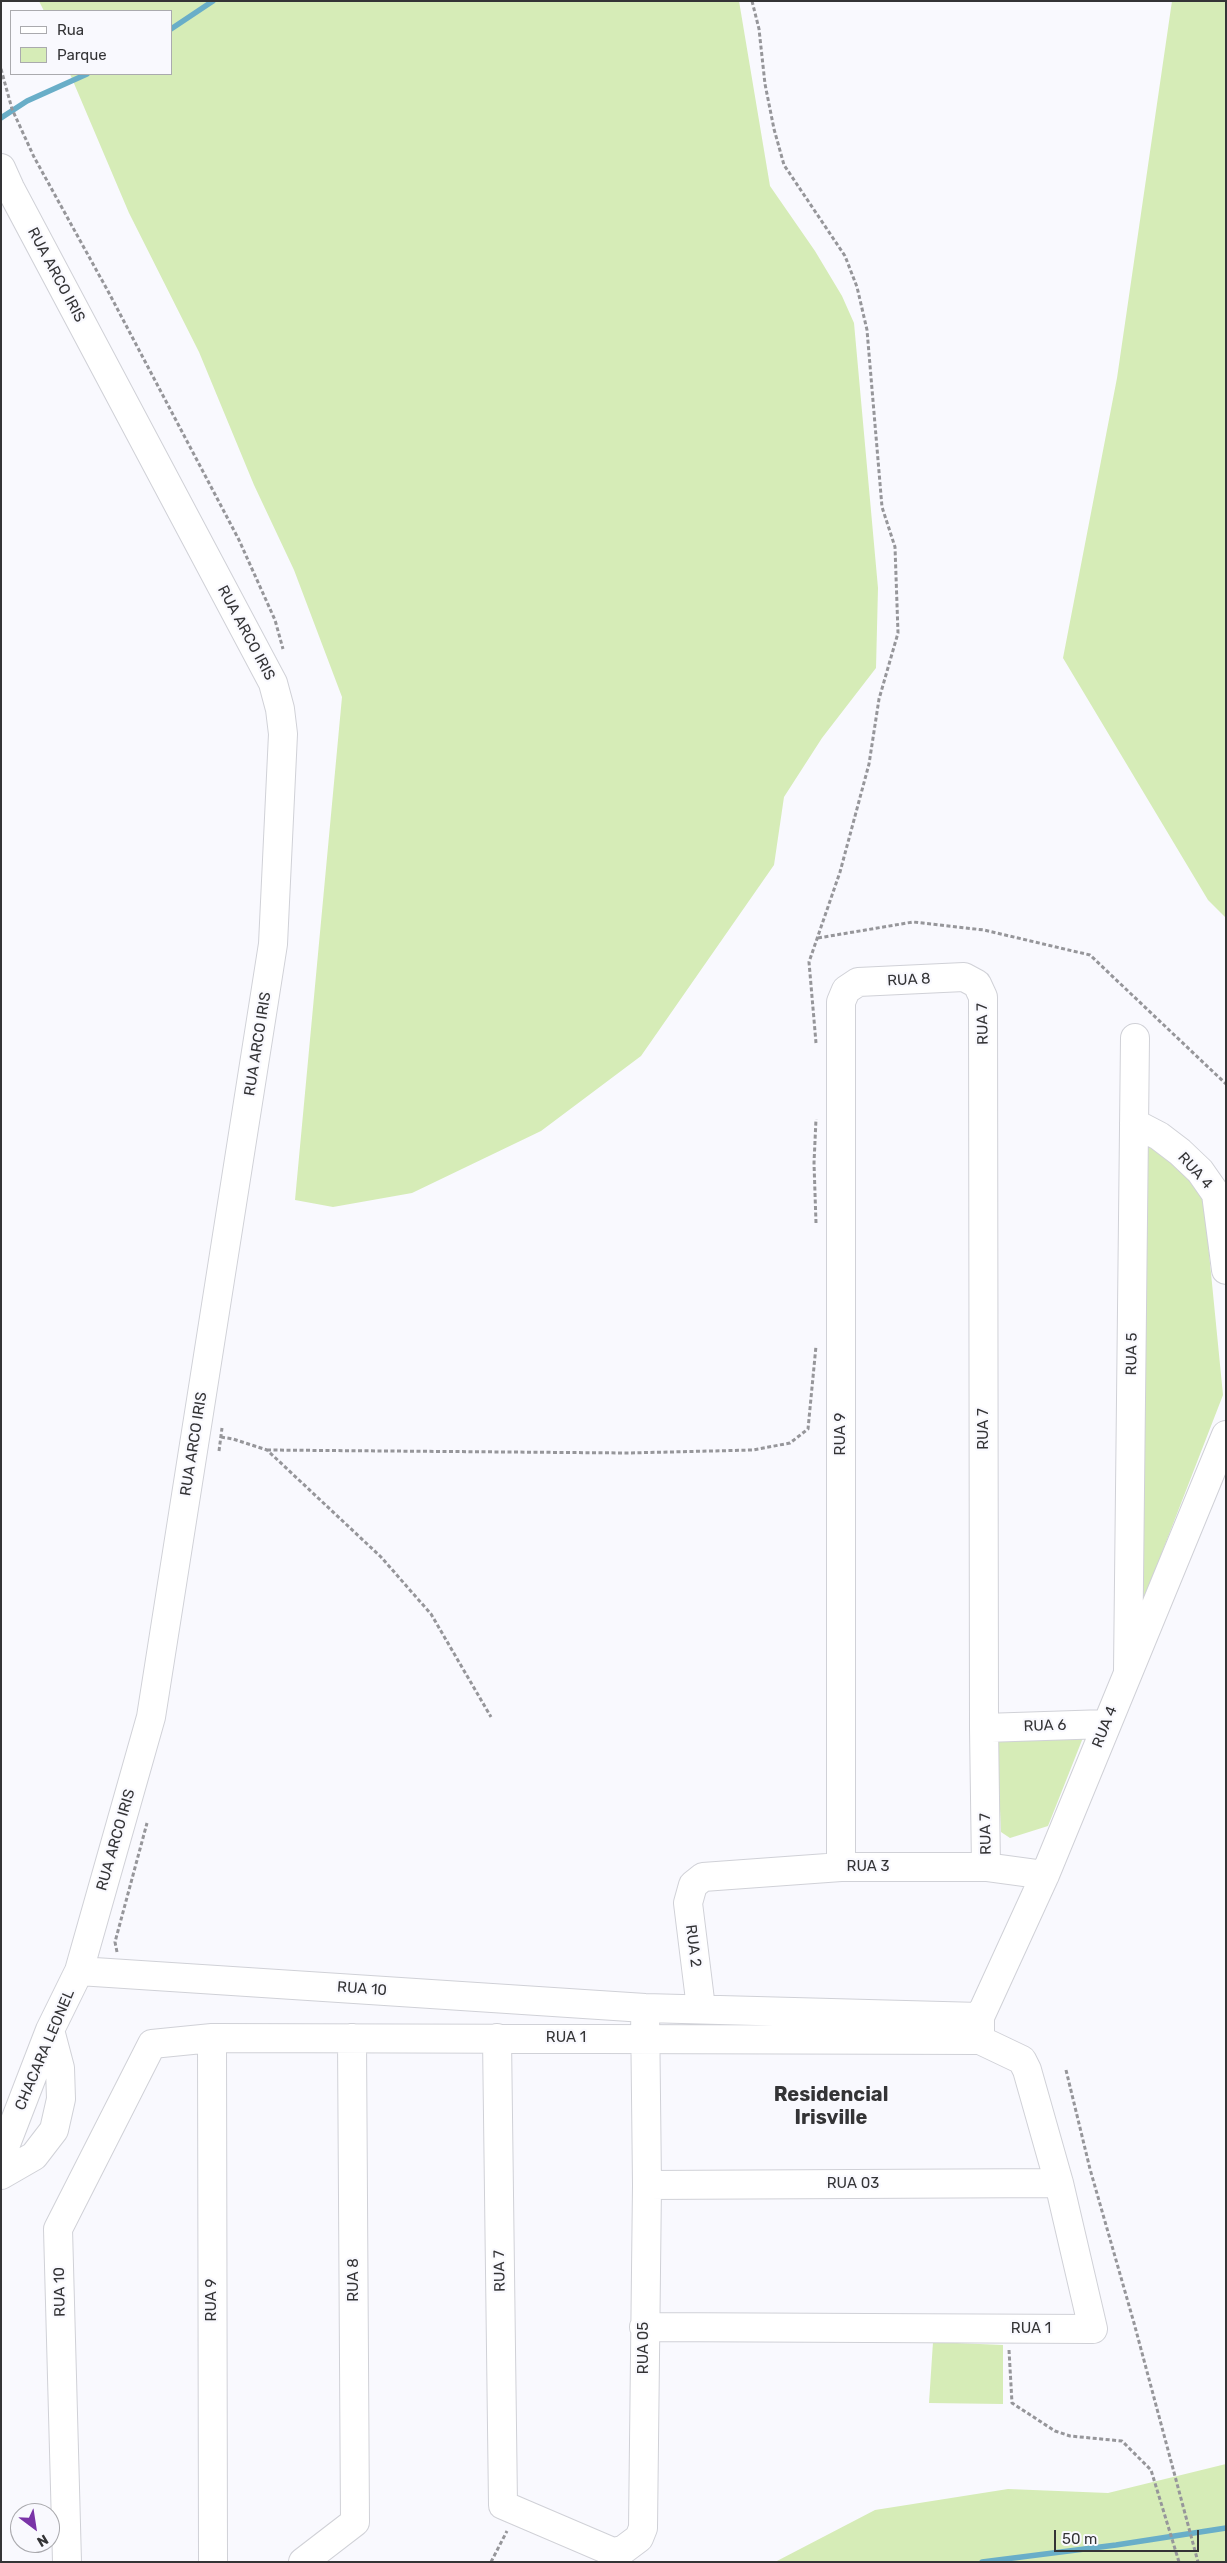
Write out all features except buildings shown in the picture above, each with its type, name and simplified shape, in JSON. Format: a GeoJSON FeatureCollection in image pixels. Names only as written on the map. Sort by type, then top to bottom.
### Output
{"type":"FeatureCollection","features":[{"type":"Feature","properties":{"kind":"street","name":"RUA ARCO IRIS"},"geometry":{"type":"LineString","coordinates":[[1,168],[272,683],[280,710],[283,734],[274,944],[209,1434],[151,1717],[79,1971]]}},
{"type":"Feature","properties":{"kind":"street","name":"RUA 8"},"geometry":{"type":"LineString","coordinates":[[841,1002],[846,990],[858,982],[964,977],[977,984],[981,990]]}},
{"type":"Feature","properties":{"kind":"street","name":"RUA 7"},"geometry":{"type":"LineString","coordinates":[[981,990],[983,997],[984,1728],[986,1868]]}},
{"type":"Feature","properties":{"kind":"street","name":"RUA 9"},"geometry":{"type":"LineString","coordinates":[[840,1867],[841,1002]]}},
{"type":"Feature","properties":{"kind":"street","name":"RUA 5"},"geometry":{"type":"LineString","coordinates":[[1128,1670],[1135,1038]]}},
{"type":"Feature","properties":{"kind":"street","name":"RUA 4"},"geometry":{"type":"LineString","coordinates":[[1134,1123],[1159,1136],[1180,1152],[1200,1171],[1216,1194],[1226,1270]]}},
{"type":"Feature","properties":{"kind":"street","name":"RUA 4"},"geometry":{"type":"LineString","coordinates":[[980,2028],[1045,1876],[1226,1435]]}},
{"type":"Feature","properties":{"kind":"street","name":"RUA 6"},"geometry":{"type":"LineString","coordinates":[[984,1728],[1106,1724]]}},
{"type":"Feature","properties":{"kind":"street","name":"RUA 3"},"geometry":{"type":"LineString","coordinates":[[693,1885],[703,1877],[840,1867],[986,1868],[1045,1876]]}},
{"type":"Feature","properties":{"kind":"street","name":"RUA 2"},"geometry":{"type":"LineString","coordinates":[[693,1885],[688,1903],[701,2008]]}},
{"type":"Feature","properties":{"kind":"street","name":"RUA 10"},"geometry":{"type":"LineString","coordinates":[[79,1971],[646,2008]]}},
{"type":"Feature","properties":{"kind":"street","name":"CHACARA LEONEL"},"geometry":{"type":"LineString","coordinates":[[1,2157],[50,2030],[79,1971]]}},
{"type":"Feature","properties":{"kind":"street","name":"RUA 1"},"geometry":{"type":"LineString","coordinates":[[644,2327],[1093,2329],[1058,2183],[1027,2070],[1022,2060],[980,2028],[701,2008],[646,2008]]}},
{"type":"Feature","properties":{"kind":"street","name":"RUA 05"},"geometry":{"type":"LineString","coordinates":[[511,2508],[613,2552],[623,2550],[639,2538],[643,2528],[647,2185],[646,2008]]}},
{"type":"Feature","properties":{"kind":"street","name":"RUA 1"},"geometry":{"type":"LineString","coordinates":[[152,2044],[212,2038],[646,2038],[980,2028]]}},
{"type":"Feature","properties":{"kind":"street"},"geometry":{"type":"LineString","coordinates":[[1,2175],[34,2156],[54,2130],[61,2091],[60,2068],[50,2030]]}},
{"type":"Feature","properties":{"kind":"street","name":"RUA 9"},"geometry":{"type":"LineString","coordinates":[[212,2038],[213,2562]]}},
{"type":"Feature","properties":{"kind":"street","name":"RUA 8"},"geometry":{"type":"LineString","coordinates":[[303,2562],[355,2522],[352,2038]]}},
{"type":"Feature","properties":{"kind":"street","name":"RUA 7"},"geometry":{"type":"LineString","coordinates":[[497,2038],[511,2508]]}},
{"type":"Feature","properties":{"kind":"street","name":"RUA 10"},"geometry":{"type":"LineString","coordinates":[[66,2562],[58,2229],[152,2044]]}},
{"type":"Feature","properties":{"kind":"street","name":"RUA 03"},"geometry":{"type":"LineString","coordinates":[[647,2185],[1058,2183]]}},
{"type":"Feature","properties":{"kind":"path"},"geometry":{"type":"LineString","coordinates":[[752,1],[760,29],[765,84],[774,130],[784,165],[836,240],[845,256],[857,287],[867,330],[882,507],[896,547],[898,633],[879,699],[869,764],[840,872],[809,962],[816,1045]]}},
{"type":"Feature","properties":{"kind":"path"},"geometry":{"type":"LineString","coordinates":[[1,69],[12,108],[34,157],[109,293],[239,540],[275,620],[284,656]]}},
{"type":"Feature","properties":{"kind":"path"},"geometry":{"type":"LineString","coordinates":[[818,938],[913,922],[984,930],[1090,955],[1226,1084]]}},
{"type":"Feature","properties":{"kind":"path"},"geometry":{"type":"LineString","coordinates":[[816,1118],[814,1163],[816,1232]]}},
{"type":"Feature","properties":{"kind":"path"},"geometry":{"type":"LineString","coordinates":[[209,1434],[268,1450],[628,1453],[753,1450],[790,1443],[808,1429],[816,1338]]}},
{"type":"Feature","properties":{"kind":"path"},"geometry":{"type":"LineString","coordinates":[[209,1434],[224,1418]]}},
{"type":"Feature","properties":{"kind":"path"},"geometry":{"type":"LineString","coordinates":[[209,1434],[218,1457]]}},
{"type":"Feature","properties":{"kind":"path"},"geometry":{"type":"LineString","coordinates":[[268,1450],[381,1557],[431,1614],[491,1717]]}},
{"type":"Feature","properties":{"kind":"path"},"geometry":{"type":"LineString","coordinates":[[110,1958],[118,1955],[114,1942],[148,1817]]}},
{"type":"Feature","properties":{"kind":"path"},"geometry":{"type":"LineString","coordinates":[[1066,2070],[1090,2169],[1134,2323],[1198,2562]]}},
{"type":"Feature","properties":{"kind":"path"},"geometry":{"type":"LineString","coordinates":[[1010,2329],[1012,2403],[1055,2431],[1070,2436],[1107,2438],[1122,2441],[1151,2470],[1170,2524],[1179,2562]]}},
{"type":"Feature","properties":{"kind":"path"},"geometry":{"type":"LineString","coordinates":[[491,2562],[511,2508]]}},
{"type":"Feature","properties":{"kind":"green space"},"geometry":{"type":"Polygon","coordinates":[[[39,1],[739,1],[770,186],[815,251],[842,296],[854,323],[878,588],[876,668],[822,738],[784,797],[774,865],[641,1056],[541,1131],[412,1193],[333,1207],[295,1200],[342,697],[294,570],[254,485],[199,352],[129,213],[70,75],[172,75],[172,10],[44,10],[39,1]]]}},
{"type":"Feature","properties":{"kind":"green space"},"geometry":{"type":"Polygon","coordinates":[[[1172,1],[1226,1],[1226,918],[1208,900],[1063,658],[1117,378],[1172,1]]]}},
{"type":"Feature","properties":{"kind":"green space"},"geometry":{"type":"Polygon","coordinates":[[[1148,1136],[1203,1192],[1223,1395],[1142,1604],[1141,1581],[1148,1136]]]}},
{"type":"Feature","properties":{"kind":"green space"},"geometry":{"type":"Polygon","coordinates":[[[996,1720],[1090,1720],[1048,1826],[1010,1838],[1001,1832],[996,1720]]]}},
{"type":"Feature","properties":{"kind":"green space"},"geometry":{"type":"Polygon","coordinates":[[[933,2342],[1003,2345],[1003,2404],[929,2403],[933,2342]]]}},
{"type":"Feature","properties":{"kind":"green space"},"geometry":{"type":"Polygon","coordinates":[[[1226,2464],[1226,2562],[775,2562],[875,2510],[1008,2489],[1108,2493],[1226,2464]]]}},
{"type":"Feature","properties":{"kind":"waterway"},"geometry":{"type":"LineString","coordinates":[[172,28],[213,1]]}},
{"type":"Feature","properties":{"kind":"waterway"},"geometry":{"type":"LineString","coordinates":[[1,118],[27,101],[85,75]]}},
{"type":"Feature","properties":{"kind":"waterway"},"geometry":{"type":"LineString","coordinates":[[982,2562],[1116,2545],[1226,2528]]}},
{"type":"Feature","properties":{"kind":"district","name":"Residencial Irisville"},"geometry":{"type":"Point","coordinates":[831,2106]}}]}
